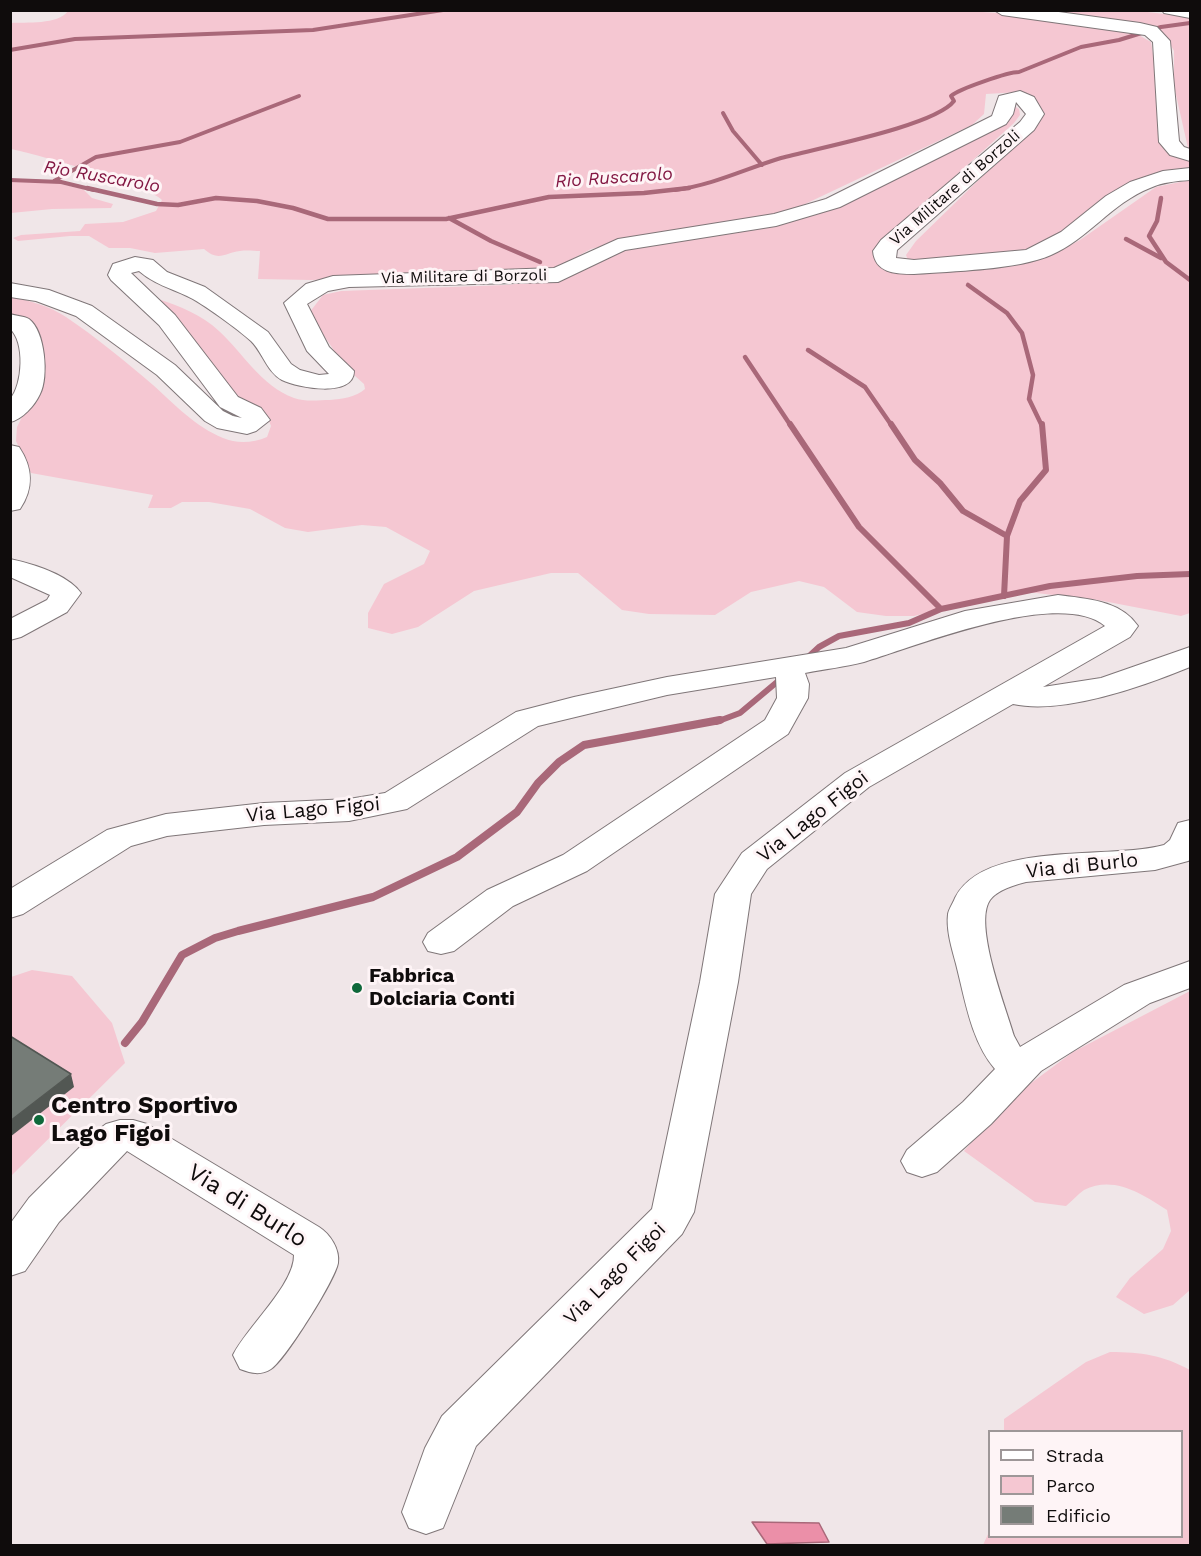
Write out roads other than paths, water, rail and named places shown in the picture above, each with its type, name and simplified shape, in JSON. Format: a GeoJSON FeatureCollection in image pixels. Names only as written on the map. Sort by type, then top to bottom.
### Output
{"type":"FeatureCollection","features":[{"type":"Feature","properties":{"kind":"street"},"geometry":{"type":"LineString","coordinates":[[1002,10],[1151,31],[1161,41],[1162,79],[1169,122],[1169,142],[1176,151],[1191,155]]}},
{"type":"Feature","properties":{"kind":"street"},"geometry":{"type":"LineString","coordinates":[[1170,10],[1191,13]]}},
{"type":"Feature","properties":{"kind":"street","name":"Via Militare di Borzoli"},"geometry":{"type":"LineString","coordinates":[[10,290],[41,295],[84,311],[166,370],[214,416],[226,423],[247,426],[257,420],[252,413],[229,402],[223,396],[167,320],[119,275],[121,269],[135,264],[144,266],[159,277],[197,292],[260,338],[282,369],[304,380],[333,381],[342,377],[342,371],[320,351],[296,303],[308,289],[349,280],[558,275],[618,245],[796,215],[832,203],[999,120],[1004,114],[1005,99],[1008,97],[1023,97],[1031,103],[1035,114],[1027,126],[889,245],[884,251],[885,261],[902,266],[920,266],[1016,257],[1041,251],[1074,233],[1136,186],[1153,180],[1191,174]]}},
{"type":"Feature","properties":{"kind":"street"},"geometry":{"type":"LineString","coordinates":[[10,321],[20,324],[30,336],[32,363],[29,393],[10,415]]}},
{"type":"Feature","properties":{"kind":"street"},"geometry":{"type":"LineString","coordinates":[[10,453],[17,467],[19,485],[10,503]]}},
{"type":"Feature","properties":{"kind":"street"},"geometry":{"type":"LineString","coordinates":[[10,567],[53,584],[66,593],[57,606],[10,631]]}},
{"type":"Feature","properties":{"kind":"street","name":"Via Lago Figoi"},"geometry":{"type":"LineString","coordinates":[[10,906],[119,838],[166,825],[264,814],[349,810],[394,802],[527,719],[574,706],[666,686],[850,656],[965,620],[1037,606],[1058,604],[1090,608],[1107,613],[1123,626],[1119,631],[857,780],[754,861],[733,894],[719,982],[673,1212],[667,1222],[459,1431],[433,1491]]}},
{"type":"Feature","properties":{"kind":"street"},"geometry":{"type":"LineString","coordinates":[[1007,693],[1033,697],[1104,689],[1135,680],[1191,656]]}},
{"type":"Feature","properties":{"kind":"street"},"geometry":{"type":"LineString","coordinates":[[441,942],[500,898],[575,863],[777,727],[793,702],[795,681],[787,666]]}},
{"type":"Feature","properties":{"kind":"street","name":"Via di Burlo"},"geometry":{"type":"LineString","coordinates":[[1017,1069],[1000,1049],[995,1036],[965,923],[968,902],[983,886],[1021,871],[1147,859],[1175,853],[1182,848],[1191,831]]}},
{"type":"Feature","properties":{"kind":"street"},"geometry":{"type":"LineString","coordinates":[[922,1161],[977,1113],[1017,1069],[1137,994],[1191,974]]}},
{"type":"Feature","properties":{"kind":"street","name":"Via di Burlo"},"geometry":{"type":"LineString","coordinates":[[10,1259],[44,1210],[108,1144],[120,1135],[133,1135],[310,1243],[316,1252],[317,1263],[310,1279],[256,1355]]}},
{"type":"Feature","properties":{"kind":"waterway"},"geometry":{"type":"LineString","coordinates":[[10,50],[75,39],[313,30],[443,10]]}},
{"type":"Feature","properties":{"kind":"waterway","name":"Rio Ruscarolo"},"geometry":{"type":"LineString","coordinates":[[762,165],[924,119],[943,110],[954,101],[951,96],[963,89],[1019,72],[1081,47],[1119,40],[1161,27],[1190,23]]}},
{"type":"Feature","properties":{"kind":"waterway"},"geometry":{"type":"LineString","coordinates":[[54,181],[96,157],[180,142],[299,96]]}},
{"type":"Feature","properties":{"kind":"waterway"},"geometry":{"type":"LineString","coordinates":[[723,113],[733,131],[762,165]]}},
{"type":"Feature","properties":{"kind":"waterway","name":"Rio Ruscarolo"},"geometry":{"type":"LineString","coordinates":[[689,188],[762,165]]}},
{"type":"Feature","properties":{"kind":"waterway","name":"Rio Ruscarolo"},"geometry":{"type":"LineString","coordinates":[[10,180],[61,182],[94,190]]}},
{"type":"Feature","properties":{"kind":"waterway","name":"Rio Ruscarolo"},"geometry":{"type":"LineString","coordinates":[[87,188],[157,204],[178,205],[216,198],[257,201],[293,208],[328,219],[449,218]]}},
{"type":"Feature","properties":{"kind":"waterway","name":"Rio Ruscarolo"},"geometry":{"type":"LineString","coordinates":[[449,218],[549,197],[644,193],[689,188]]}},
{"type":"Feature","properties":{"kind":"waterway","name":"Rio Ruscarolo"},"geometry":{"type":"LineString","coordinates":[[675,190],[689,188]]}},
{"type":"Feature","properties":{"kind":"waterway"},"geometry":{"type":"LineString","coordinates":[[1161,198],[1157,221],[1149,236],[1166,262],[1190,280]]}},
{"type":"Feature","properties":{"kind":"waterway"},"geometry":{"type":"LineString","coordinates":[[449,218],[491,241],[540,262]]}},
{"type":"Feature","properties":{"kind":"waterway"},"geometry":{"type":"LineString","coordinates":[[1126,239],[1161,258]]}},
{"type":"Feature","properties":{"kind":"waterway"},"geometry":{"type":"LineString","coordinates":[[968,285],[1007,313],[1022,333],[1033,375],[1029,399],[1042,426]]}},
{"type":"Feature","properties":{"kind":"waterway"},"geometry":{"type":"LineString","coordinates":[[808,350],[865,387],[892,426]]}},
{"type":"Feature","properties":{"kind":"waterway"},"geometry":{"type":"LineString","coordinates":[[745,357],[791,426]]}},
{"type":"Feature","properties":{"kind":"waterway"},"geometry":{"type":"LineString","coordinates":[[790,424],[859,527],[941,609]]}},
{"type":"Feature","properties":{"kind":"waterway"},"geometry":{"type":"LineString","coordinates":[[891,424],[915,460],[940,483],[963,511],[1007,536]]}},
{"type":"Feature","properties":{"kind":"waterway"},"geometry":{"type":"LineString","coordinates":[[1007,536],[1020,501],[1046,470],[1042,424]]}},
{"type":"Feature","properties":{"kind":"waterway"},"geometry":{"type":"LineString","coordinates":[[1004,596],[1007,536]]}},
{"type":"Feature","properties":{"kind":"waterway"},"geometry":{"type":"LineString","coordinates":[[1004,596],[1050,586],[1137,576],[1190,574]]}},
{"type":"Feature","properties":{"kind":"waterway"},"geometry":{"type":"LineString","coordinates":[[941,609],[1004,596]]}},
{"type":"Feature","properties":{"kind":"waterway"},"geometry":{"type":"LineString","coordinates":[[806,659],[819,647],[839,636],[909,623],[941,609]]}},
{"type":"Feature","properties":{"kind":"waterway"},"geometry":{"type":"LineString","coordinates":[[716,722],[740,713],[783,677]]}},
{"type":"Feature","properties":{"kind":"waterway"},"geometry":{"type":"LineString","coordinates":[[125,1043],[142,1022],[182,955],[215,938],[238,931],[373,897],[457,857],[517,812],[538,783],[559,762],[584,745],[720,720]]}},
{"type":"Feature","properties":{"kind":"place","name":"Fabbrica Dolciaria Conti"},"geometry":{"type":"Point","coordinates":[357,988]}},
{"type":"Feature","properties":{"kind":"place","name":"Centro Sportivo Lago Figoi"},"geometry":{"type":"Point","coordinates":[39,1120]}}]}
